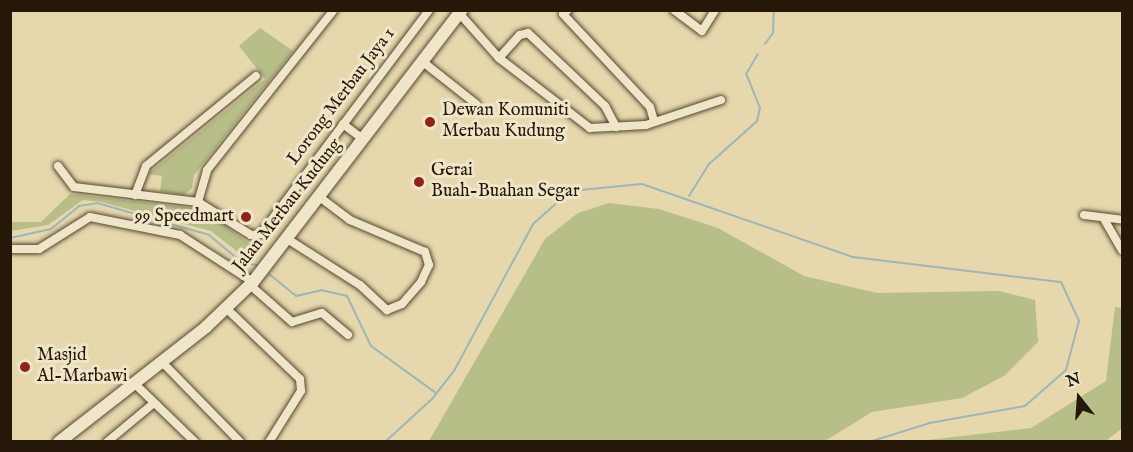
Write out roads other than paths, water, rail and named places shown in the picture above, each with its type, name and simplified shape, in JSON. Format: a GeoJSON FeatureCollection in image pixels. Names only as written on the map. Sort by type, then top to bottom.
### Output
{"type":"FeatureCollection","features":[{"type":"Feature","properties":{"kind":"main road","name":"Jalan Merbau Kudung"},"geometry":{"type":"LineString","coordinates":[[59,441],[162,362],[226,309],[252,284],[289,240],[461,12]]}},
{"type":"Feature","properties":{"kind":"street"},"geometry":{"type":"LineString","coordinates":[[58,166],[74,187],[198,202],[207,170],[334,10]]}},
{"type":"Feature","properties":{"kind":"street","name":"Lorong Merbau Jaya 1"},"geometry":{"type":"LineString","coordinates":[[198,202],[251,235],[261,234],[429,10]]}},
{"type":"Feature","properties":{"kind":"street"},"geometry":{"type":"LineString","coordinates":[[568,10],[563,15],[650,106],[654,121]]}},
{"type":"Feature","properties":{"kind":"street"},"geometry":{"type":"LineString","coordinates":[[674,10],[702,31],[715,10]]}},
{"type":"Feature","properties":{"kind":"street"},"geometry":{"type":"LineString","coordinates":[[461,12],[499,58],[586,126],[615,127],[654,121],[721,99]]}},
{"type":"Feature","properties":{"kind":"street"},"geometry":{"type":"LineString","coordinates":[[499,58],[520,34],[528,33],[604,106],[615,127]]}},
{"type":"Feature","properties":{"kind":"street"},"geometry":{"type":"LineString","coordinates":[[423,62],[476,104]]}},
{"type":"Feature","properties":{"kind":"street"},"geometry":{"type":"LineString","coordinates":[[135,195],[146,166],[256,76]]}},
{"type":"Feature","properties":{"kind":"street"},"geometry":{"type":"LineString","coordinates":[[343,124],[363,139]]}},
{"type":"Feature","properties":{"kind":"street"},"geometry":{"type":"LineString","coordinates":[[289,240],[360,285],[387,310],[402,304],[421,282],[429,265],[425,252],[350,220],[320,197]]}},
{"type":"Feature","properties":{"kind":"street"},"geometry":{"type":"LineString","coordinates":[[1084,215],[1122,220]]}},
{"type":"Feature","properties":{"kind":"street"},"geometry":{"type":"LineString","coordinates":[[10,249],[39,249],[90,217],[180,235],[252,284],[292,322],[322,313],[348,335]]}},
{"type":"Feature","properties":{"kind":"street"},"geometry":{"type":"LineString","coordinates":[[1104,219],[1122,246]]}},
{"type":"Feature","properties":{"kind":"street"},"geometry":{"type":"LineString","coordinates":[[226,309],[300,380],[301,391],[269,441]]}},
{"type":"Feature","properties":{"kind":"street"},"geometry":{"type":"LineString","coordinates":[[162,362],[240,441]]}},
{"type":"Feature","properties":{"kind":"street"},"geometry":{"type":"LineString","coordinates":[[134,383],[195,441]]}},
{"type":"Feature","properties":{"kind":"street"},"geometry":{"type":"LineString","coordinates":[[106,441],[154,403]]}},
{"type":"Feature","properties":{"kind":"waterway"},"geometry":{"type":"LineString","coordinates":[[765,44],[773,33],[774,10]]}},
{"type":"Feature","properties":{"kind":"waterway"},"geometry":{"type":"LineString","coordinates":[[689,196],[708,165],[757,121],[760,108],[746,74],[758,54]]}},
{"type":"Feature","properties":{"kind":"waterway"},"geometry":{"type":"LineString","coordinates":[[385,442],[432,399],[454,371],[533,224],[570,191],[642,184],[853,257],[1061,282],[1079,321],[1066,370],[1025,406],[930,423],[869,442]]}},
{"type":"Feature","properties":{"kind":"waterway"},"geometry":{"type":"LineString","coordinates":[[10,238],[51,229],[79,206],[97,203],[209,235],[240,261],[260,266]]}},
{"type":"Feature","properties":{"kind":"waterway"},"geometry":{"type":"LineString","coordinates":[[269,274],[296,296],[321,290],[347,296],[371,346],[436,393]]}},
{"type":"Feature","properties":{"kind":"place","name":"Dewan Komuniti Merbau Kudung"},"geometry":{"type":"Point","coordinates":[430,122]}},
{"type":"Feature","properties":{"kind":"place","name":"Gerai Buah-Buahan Segar"},"geometry":{"type":"Point","coordinates":[419,182]}},
{"type":"Feature","properties":{"kind":"place","name":"99 Speedmart"},"geometry":{"type":"Point","coordinates":[246,217]}},
{"type":"Feature","properties":{"kind":"place","name":"Masjid Al-Marbawi"},"geometry":{"type":"Point","coordinates":[25,367]}}]}
